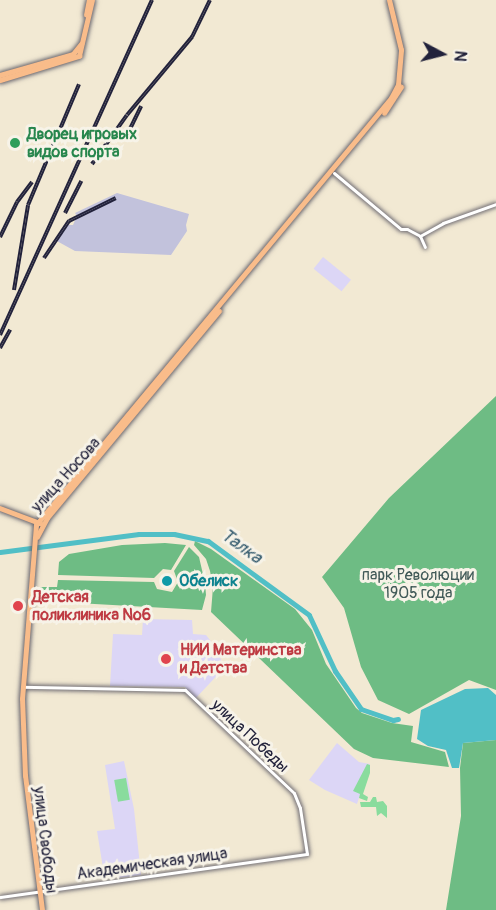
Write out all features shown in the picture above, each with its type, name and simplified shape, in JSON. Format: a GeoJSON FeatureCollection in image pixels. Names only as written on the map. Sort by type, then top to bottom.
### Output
{"type":"FeatureCollection","features":[{"type":"Feature","properties":{"kind":"main road"},"geometry":{"type":"LineString","coordinates":[[0,75],[12,74],[78,55],[90,0]]}},
{"type":"Feature","properties":{"kind":"main road","name":"улица Носова"},"geometry":{"type":"LineString","coordinates":[[39,525],[383,111],[398,85],[401,67],[400,38],[391,1]]}},
{"type":"Feature","properties":{"kind":"main road"},"geometry":{"type":"LineString","coordinates":[[0,81],[12,74]]}},
{"type":"Feature","properties":{"kind":"main road"},"geometry":{"type":"LineString","coordinates":[[0,509],[39,525]]}},
{"type":"Feature","properties":{"kind":"main road","name":"улица Свободы"},"geometry":{"type":"LineString","coordinates":[[39,525],[34,552],[24,687],[25,776],[43,910]]}},
{"type":"Feature","properties":{"kind":"street"},"geometry":{"type":"LineString","coordinates":[[333,172],[401,229],[407,229],[420,236],[425,247]]}},
{"type":"Feature","properties":{"kind":"street"},"geometry":{"type":"LineString","coordinates":[[420,236],[443,223],[496,204]]}},
{"type":"Feature","properties":{"kind":"street","name":"улица Победы"},"geometry":{"type":"LineString","coordinates":[[24,687],[185,690],[294,793],[300,808],[307,854]]}},
{"type":"Feature","properties":{"kind":"street","name":"Академическая улица"},"geometry":{"type":"LineString","coordinates":[[0,897],[307,854]]}},
{"type":"Feature","properties":{"kind":"shaded area"},"geometry":{"type":"Polygon","coordinates":[[[117,193],[189,214],[187,231],[171,255],[75,251],[55,240],[67,225],[73,225],[77,216],[75,213],[117,193]]]}},
{"type":"Feature","properties":{"kind":"shaded area"},"geometry":{"type":"Polygon","coordinates":[[[323,257],[351,280],[342,291],[314,269],[323,257]]]}},
{"type":"Feature","properties":{"kind":"shaded area","name":"НИИ Материнства и Детства"},"geometry":{"type":"Polygon","coordinates":[[[143,619],[192,620],[193,634],[206,635],[217,649],[224,668],[195,699],[185,687],[110,686],[113,634],[142,635],[143,619]]]}},
{"type":"Feature","properties":{"kind":"shaded area"},"geometry":{"type":"Polygon","coordinates":[[[337,743],[359,762],[370,764],[357,804],[309,780],[337,743]]]}},
{"type":"Feature","properties":{"kind":"shaded area"},"geometry":{"type":"Polygon","coordinates":[[[124,761],[134,809],[141,875],[118,878],[116,867],[103,868],[97,831],[115,829],[105,765],[124,761]]]}},
{"type":"Feature","properties":{"kind":"green space","name":"парк Революции 1905 года"},"geometry":{"type":"Polygon","coordinates":[[[496,396],[496,690],[469,680],[409,714],[378,700],[361,667],[344,608],[322,577],[389,498],[496,396]]]}},
{"type":"Feature","properties":{"kind":"green space"},"geometry":{"type":"Polygon","coordinates":[[[195,541],[211,549],[295,609],[312,630],[326,664],[356,708],[362,713],[392,723],[413,726],[411,742],[445,752],[449,767],[373,758],[354,749],[211,612],[213,587],[210,571],[206,559],[194,545],[195,541]]]}},
{"type":"Feature","properties":{"kind":"green space"},"geometry":{"type":"Polygon","coordinates":[[[165,543],[186,545],[171,570],[163,569],[154,578],[58,575],[59,562],[69,554],[122,545],[165,543]]]}},
{"type":"Feature","properties":{"kind":"green space"},"geometry":{"type":"Polygon","coordinates":[[[189,547],[199,557],[205,583],[206,595],[202,610],[37,599],[38,587],[57,587],[58,580],[154,582],[157,589],[172,592],[178,582],[174,571],[189,547]]]}},
{"type":"Feature","properties":{"kind":"green space"},"geometry":{"type":"Polygon","coordinates":[[[496,740],[496,910],[446,910],[461,816],[460,768],[463,743],[496,740]]]}},
{"type":"Feature","properties":{"kind":"green space"},"geometry":{"type":"Polygon","coordinates":[[[367,764],[370,765],[370,773],[363,794],[368,797],[367,801],[359,798],[360,794],[353,791],[367,764]]]}},
{"type":"Feature","properties":{"kind":"green space"},"geometry":{"type":"Polygon","coordinates":[[[126,778],[130,800],[118,802],[114,780],[126,778]]]}},
{"type":"Feature","properties":{"kind":"green space"},"geometry":{"type":"Polygon","coordinates":[[[373,797],[376,797],[377,802],[383,801],[387,806],[387,818],[381,813],[377,816],[376,807],[361,807],[360,802],[370,802],[373,797]]]}},
{"type":"Feature","properties":{"kind":"water"},"geometry":{"type":"Polygon","coordinates":[[[488,688],[496,695],[496,740],[463,743],[459,768],[452,768],[446,750],[428,746],[417,739],[421,710],[465,689],[488,688]]]}},
{"type":"Feature","properties":{"kind":"waterway","name":"Талка"},"geometry":{"type":"LineString","coordinates":[[0,552],[139,534],[174,534],[208,541],[309,615],[335,671],[361,709],[393,720],[398,719]]}},
{"type":"Feature","properties":{"kind":"railway"},"geometry":{"type":"LineString","coordinates":[[0,335],[152,0]]}},
{"type":"Feature","properties":{"kind":"railway"},"geometry":{"type":"LineString","coordinates":[[92,164],[127,115],[192,37],[210,0]]}},
{"type":"Feature","properties":{"kind":"railway"},"geometry":{"type":"LineString","coordinates":[[14,290],[28,205],[79,84]]}},
{"type":"Feature","properties":{"kind":"railway"},"geometry":{"type":"LineString","coordinates":[[128,133],[141,106]]}},
{"type":"Feature","properties":{"kind":"railway"},"geometry":{"type":"LineString","coordinates":[[65,213],[81,181]]}},
{"type":"Feature","properties":{"kind":"railway"},"geometry":{"type":"LineString","coordinates":[[0,237],[17,202],[32,182]]}},
{"type":"Feature","properties":{"kind":"railway"},"geometry":{"type":"LineString","coordinates":[[44,258],[69,221],[116,198]]}},
{"type":"Feature","properties":{"kind":"railway"},"geometry":{"type":"LineString","coordinates":[[0,348],[10,330]]}},
{"type":"Feature","properties":{"kind":"place","name":"Дворец игровых видов спорта"},"geometry":{"type":"Point","coordinates":[15,143]}},
{"type":"Feature","properties":{"kind":"place","name":"Обелиск"},"geometry":{"type":"Point","coordinates":[167,581]}},
{"type":"Feature","properties":{"kind":"place","name":"Детская поликлиника №6"},"geometry":{"type":"Point","coordinates":[18,606]}},
{"type":"Feature","properties":{"kind":"place","name":"НИИ Материнства и Детства"},"geometry":{"type":"Point","coordinates":[166,659]}}]}
